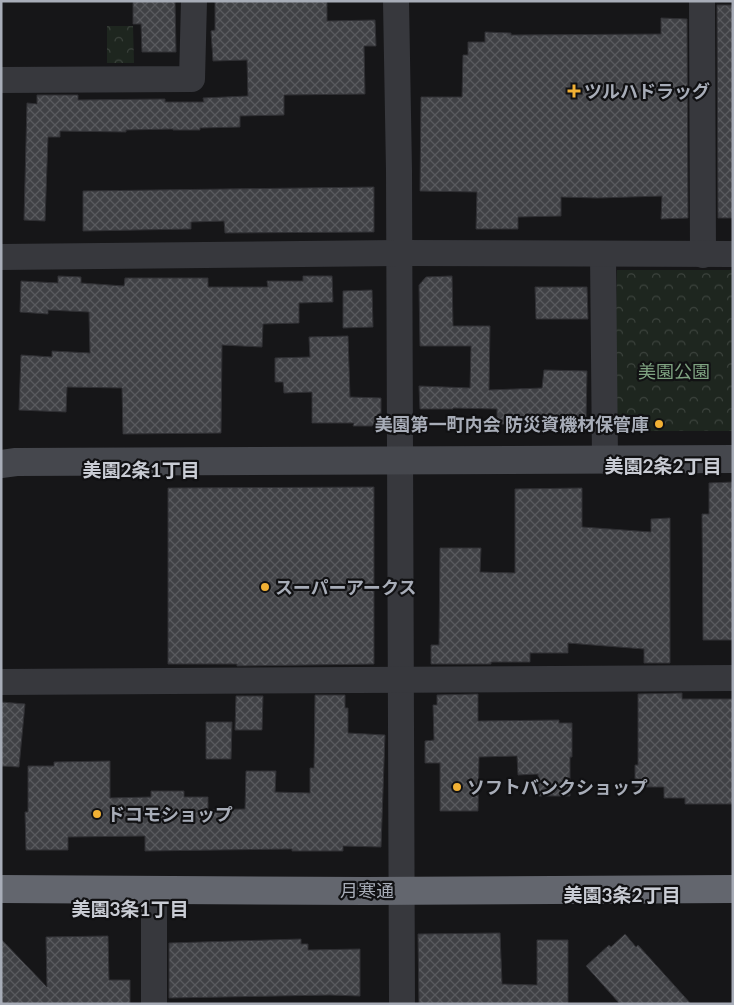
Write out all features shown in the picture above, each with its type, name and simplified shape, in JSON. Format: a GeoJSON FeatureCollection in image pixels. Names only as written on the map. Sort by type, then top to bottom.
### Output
{"type":"FeatureCollection","features":[{"type":"Feature","properties":{"kind":"highway","name":"月寒通"},"geometry":{"type":"LineString","coordinates":[[1,889],[733,889]]}},
{"type":"Feature","properties":{"kind":"street"},"geometry":{"type":"LineString","coordinates":[[1,80],[192,79],[194,1]]}},
{"type":"Feature","properties":{"kind":"street"},"geometry":{"type":"LineString","coordinates":[[396,1],[402,1004]]}},
{"type":"Feature","properties":{"kind":"street"},"geometry":{"type":"LineString","coordinates":[[702,1],[703,255]]}},
{"type":"Feature","properties":{"kind":"street"},"geometry":{"type":"LineString","coordinates":[[603,254],[606,459]]}},
{"type":"Feature","properties":{"kind":"street"},"geometry":{"type":"LineString","coordinates":[[1,257],[733,254]]}},
{"type":"Feature","properties":{"kind":"street"},"geometry":{"type":"LineString","coordinates":[[1,464],[16,462],[733,459]]}},
{"type":"Feature","properties":{"kind":"street"},"geometry":{"type":"LineString","coordinates":[[1,682],[733,678]]}},
{"type":"Feature","properties":{"kind":"street"},"geometry":{"type":"LineString","coordinates":[[154,890],[154,1004]]}},
{"type":"Feature","properties":{"kind":"green space"},"geometry":{"type":"Polygon","coordinates":[[[107,26],[133,26],[134,63],[107,63],[107,26]]]}},
{"type":"Feature","properties":{"kind":"green space","name":"美園公園"},"geometry":{"type":"Polygon","coordinates":[[[617,270],[733,270],[733,431],[623,431],[613,421],[617,270]]]}},
{"type":"Feature","properties":{"kind":"building"},"geometry":{"type":"Polygon","coordinates":[[[133,1],[175,1],[176,52],[142,52],[141,24],[133,24],[133,1]]]}},
{"type":"Feature","properties":{"kind":"building"},"geometry":{"type":"Polygon","coordinates":[[[215,1],[327,1],[327,21],[375,20],[376,46],[364,46],[365,94],[284,95],[284,115],[240,116],[240,127],[200,128],[200,130],[126,130],[126,132],[60,131],[60,137],[48,137],[45,221],[24,220],[27,103],[37,104],[37,95],[78,95],[78,100],[165,99],[165,102],[204,102],[203,98],[248,96],[247,60],[213,61],[211,31],[215,30],[215,1]]]}},
{"type":"Feature","properties":{"kind":"building"},"geometry":{"type":"Polygon","coordinates":[[[717,5],[733,5],[733,218],[718,218],[717,5]]]}},
{"type":"Feature","properties":{"kind":"building"},"geometry":{"type":"Polygon","coordinates":[[[661,18],[687,19],[688,218],[661,219],[662,196],[561,197],[561,216],[518,217],[518,229],[476,229],[477,192],[420,191],[421,97],[462,97],[463,55],[468,55],[468,42],[485,42],[485,32],[511,33],[511,35],[661,34],[661,18]]]}},
{"type":"Feature","properties":{"kind":"building"},"geometry":{"type":"Polygon","coordinates":[[[374,187],[374,232],[225,233],[224,221],[191,222],[191,229],[83,231],[83,191],[374,187]]]}},
{"type":"Feature","properties":{"kind":"building"},"geometry":{"type":"Polygon","coordinates":[[[58,276],[81,277],[81,283],[124,286],[125,278],[208,278],[208,287],[268,287],[267,281],[303,281],[303,276],[332,276],[333,302],[299,303],[299,323],[263,324],[262,347],[222,345],[221,433],[123,434],[122,388],[67,387],[66,412],[19,410],[21,355],[52,357],[52,351],[90,353],[89,312],[48,310],[48,314],[20,312],[21,281],[58,283],[58,276]]]}},
{"type":"Feature","properties":{"kind":"building"},"geometry":{"type":"Polygon","coordinates":[[[452,276],[453,326],[490,326],[489,390],[542,388],[544,370],[587,371],[586,420],[582,421],[582,425],[497,424],[497,409],[420,409],[419,386],[470,388],[471,346],[420,346],[419,285],[426,277],[452,276]]]}},
{"type":"Feature","properties":{"kind":"building"},"geometry":{"type":"Polygon","coordinates":[[[535,287],[587,287],[588,319],[536,319],[535,287]]]}},
{"type":"Feature","properties":{"kind":"building"},"geometry":{"type":"Polygon","coordinates":[[[372,290],[373,327],[343,328],[343,291],[372,290]]]}},
{"type":"Feature","properties":{"kind":"building"},"geometry":{"type":"Polygon","coordinates":[[[348,336],[350,397],[381,398],[381,418],[372,426],[353,426],[354,423],[312,423],[312,392],[284,393],[283,382],[275,382],[275,358],[310,357],[309,337],[348,336]]]}},
{"type":"Feature","properties":{"kind":"building"},"geometry":{"type":"Polygon","coordinates":[[[733,482],[733,640],[703,640],[702,514],[709,514],[709,483],[733,482]]]}},
{"type":"Feature","properties":{"kind":"building"},"geometry":{"type":"Polygon","coordinates":[[[374,487],[374,664],[237,666],[237,664],[168,664],[168,488],[374,487]]]}},
{"type":"Feature","properties":{"kind":"building"},"geometry":{"type":"Polygon","coordinates":[[[582,488],[582,527],[651,532],[651,519],[670,518],[670,663],[644,663],[644,649],[568,643],[568,653],[530,653],[530,662],[431,664],[431,645],[439,645],[440,548],[481,548],[480,572],[515,573],[515,489],[582,488]]]}},
{"type":"Feature","properties":{"kind":"building"},"geometry":{"type":"Polygon","coordinates":[[[682,693],[682,699],[733,699],[733,804],[685,804],[685,798],[664,798],[664,787],[635,787],[635,765],[638,765],[638,694],[682,693]]]}},
{"type":"Feature","properties":{"kind":"building"},"geometry":{"type":"Polygon","coordinates":[[[478,694],[478,721],[559,720],[559,723],[572,723],[570,796],[539,796],[538,774],[518,775],[517,756],[479,757],[478,811],[440,811],[440,763],[425,763],[425,741],[434,740],[433,705],[437,705],[437,695],[478,694]]]}},
{"type":"Feature","properties":{"kind":"building"},"geometry":{"type":"Polygon","coordinates":[[[315,695],[345,695],[345,708],[348,708],[348,733],[385,735],[381,847],[343,846],[343,851],[292,851],[292,849],[145,851],[145,836],[68,837],[68,850],[26,850],[25,812],[28,812],[28,766],[54,766],[54,762],[110,761],[110,798],[151,797],[151,791],[184,791],[184,797],[208,797],[208,810],[245,809],[246,771],[276,771],[275,792],[310,793],[310,768],[314,768],[315,695]]]}},
{"type":"Feature","properties":{"kind":"building"},"geometry":{"type":"Polygon","coordinates":[[[236,696],[263,696],[262,730],[235,730],[236,696]]]}},
{"type":"Feature","properties":{"kind":"building"},"geometry":{"type":"Polygon","coordinates":[[[1,702],[25,704],[19,767],[1,766],[1,702]]]}},
{"type":"Feature","properties":{"kind":"building"},"geometry":{"type":"Polygon","coordinates":[[[206,722],[232,722],[231,759],[206,759],[206,722]]]}},
{"type":"Feature","properties":{"kind":"building"},"geometry":{"type":"Polygon","coordinates":[[[500,933],[502,984],[537,985],[537,940],[568,940],[568,1004],[419,1004],[418,934],[500,933]]]}},
{"type":"Feature","properties":{"kind":"building"},"geometry":{"type":"Polygon","coordinates":[[[625,934],[636,947],[638,945],[691,1004],[620,1004],[586,966],[609,945],[611,947],[625,934]]]}},
{"type":"Feature","properties":{"kind":"building"},"geometry":{"type":"Polygon","coordinates":[[[108,936],[109,980],[130,980],[130,1004],[1,1004],[1,939],[47,987],[46,937],[108,936]]]}},
{"type":"Feature","properties":{"kind":"building"},"geometry":{"type":"Polygon","coordinates":[[[301,939],[301,944],[308,944],[308,950],[360,949],[360,996],[169,998],[169,943],[301,939]]]}},
{"type":"Feature","properties":{"kind":"place","name":"ツルハドラッグ"},"geometry":{"type":"Point","coordinates":[574,91]}},
{"type":"Feature","properties":{"kind":"place","name":"美園第一町内会 防災資機材保管庫"},"geometry":{"type":"Point","coordinates":[659,424]}},
{"type":"Feature","properties":{"kind":"place","name":"スーパーアークス"},"geometry":{"type":"Point","coordinates":[265,587]}},
{"type":"Feature","properties":{"kind":"place","name":"ソフトバンクショップ"},"geometry":{"type":"Point","coordinates":[457,787]}},
{"type":"Feature","properties":{"kind":"place","name":"ドコモショップ"},"geometry":{"type":"Point","coordinates":[97,814]}},
{"type":"Feature","properties":{"kind":"district","name":"美園2条2丁目"},"geometry":{"type":"Point","coordinates":[663,465]}},
{"type":"Feature","properties":{"kind":"district","name":"美園2条1丁目"},"geometry":{"type":"Point","coordinates":[141,469]}},
{"type":"Feature","properties":{"kind":"district","name":"美園3条2丁目"},"geometry":{"type":"Point","coordinates":[622,894]}},
{"type":"Feature","properties":{"kind":"district","name":"美園3条1丁目"},"geometry":{"type":"Point","coordinates":[130,908]}}]}
